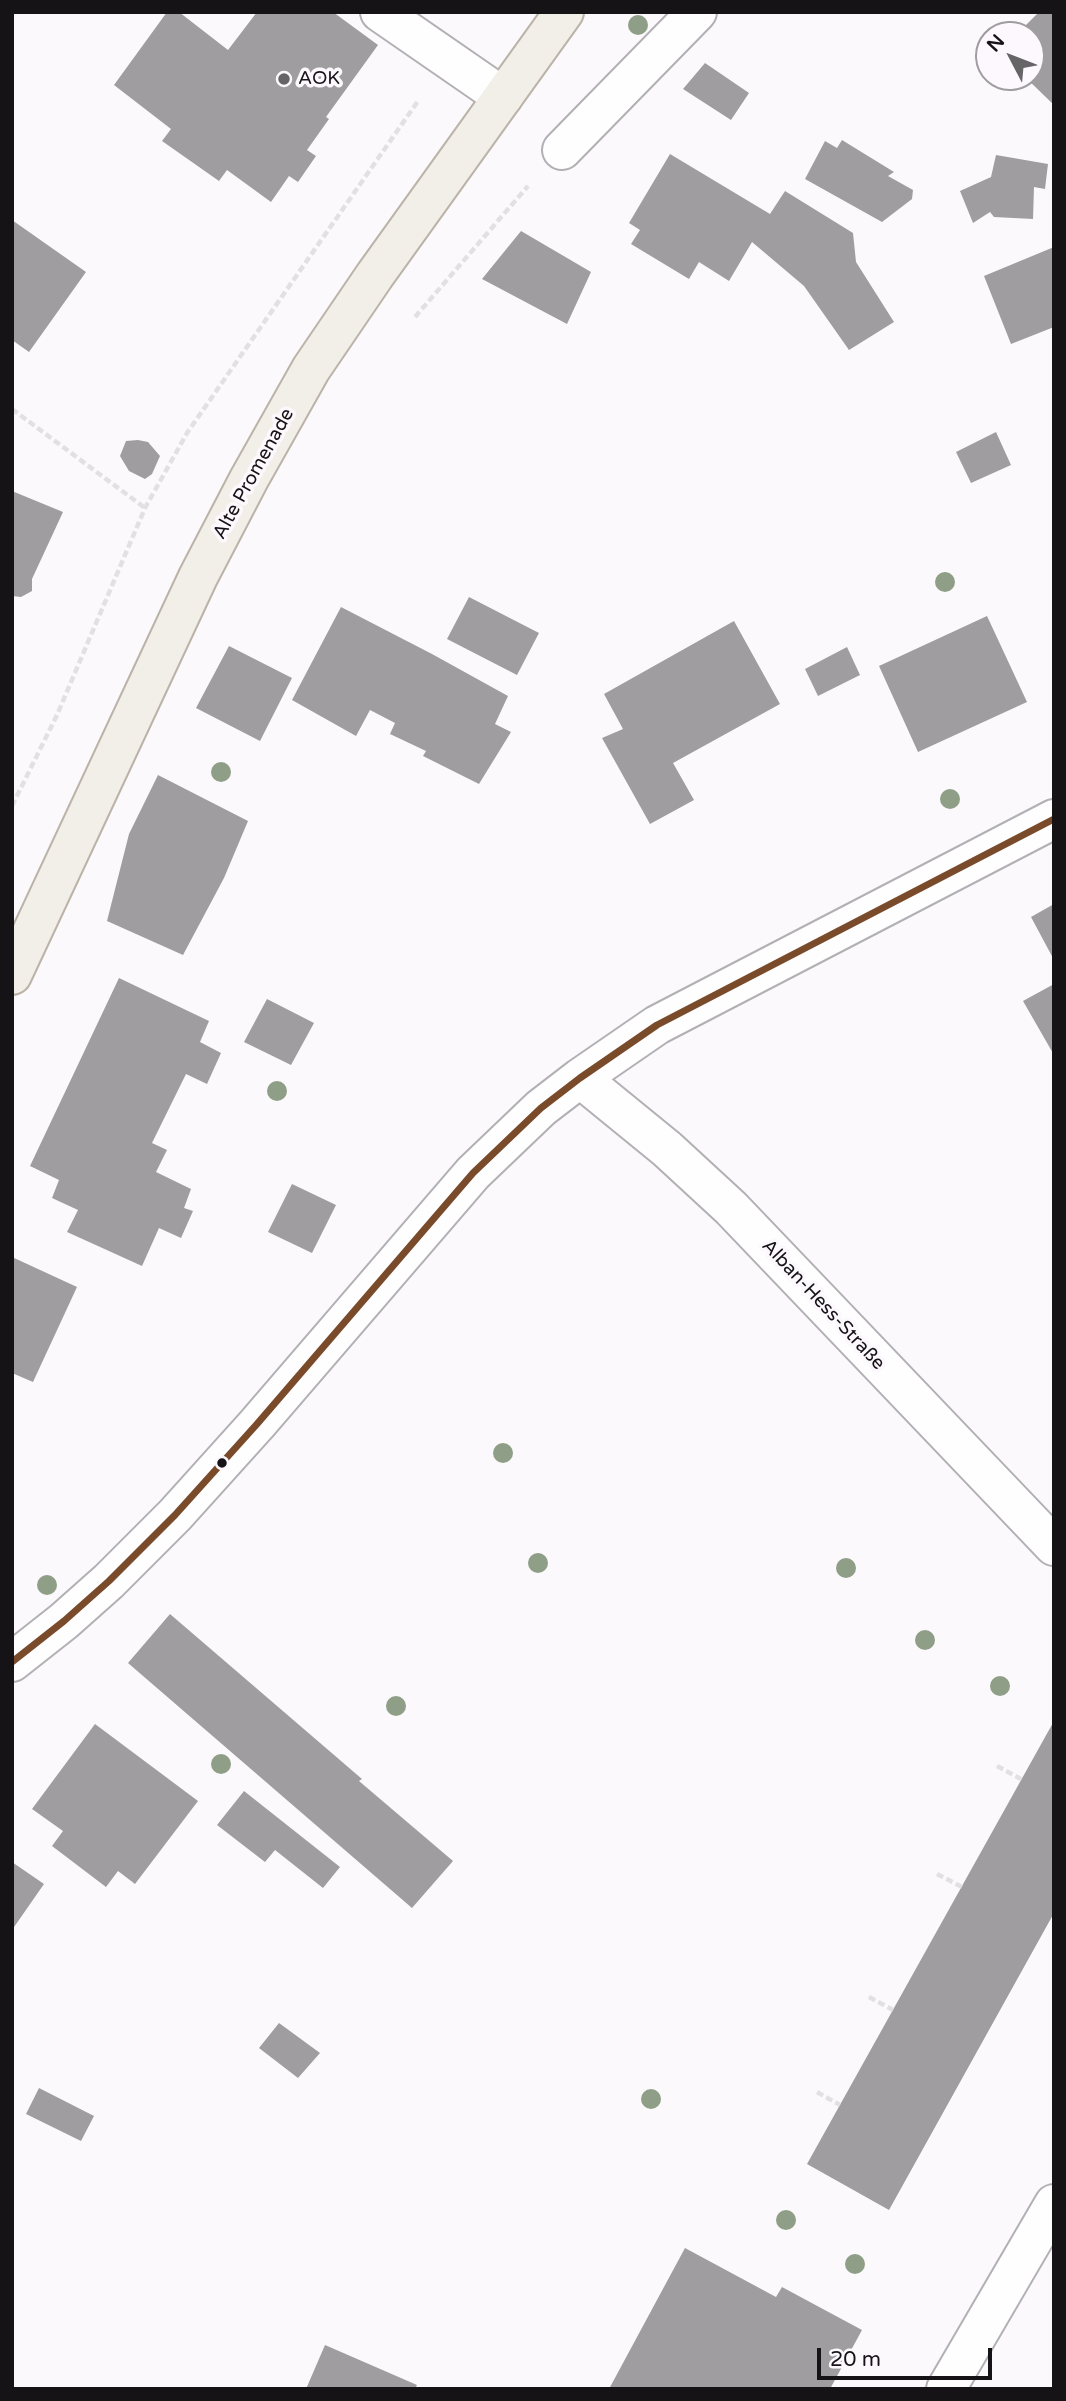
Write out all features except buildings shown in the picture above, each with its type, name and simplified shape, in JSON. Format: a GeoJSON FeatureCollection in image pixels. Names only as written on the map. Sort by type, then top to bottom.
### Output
{"type":"FeatureCollection","features":[{"type":"Feature","properties":{"kind":"main road","name":"Alte Promenade"},"geometry":{"type":"LineString","coordinates":[[12,975],[198,577],[249,479],[312,369],[375,275],[564,12]]}},
{"type":"Feature","properties":{"kind":"street"},"geometry":{"type":"LineString","coordinates":[[380,12],[503,97]]}},
{"type":"Feature","properties":{"kind":"street"},"geometry":{"type":"LineString","coordinates":[[562,150],[697,12]]}},
{"type":"Feature","properties":{"kind":"street"},"geometry":{"type":"LineString","coordinates":[[12,1661],[64,1621],[138,1554],[249,1434],[473,1173],[541,1108],[633,1040],[705,998],[1054,819]]}},
{"type":"Feature","properties":{"kind":"street","name":"Alban-Hess-Straße"},"geometry":{"type":"LineString","coordinates":[[580,1078],[667,1149],[731,1208],[1054,1546]]}},
{"type":"Feature","properties":{"kind":"street"},"geometry":{"type":"LineString","coordinates":[[946,2389],[1054,2204]]}},
{"type":"Feature","properties":{"kind":"path"},"geometry":{"type":"LineString","coordinates":[[12,806],[57,715],[145,508],[187,433],[447,59]]}},
{"type":"Feature","properties":{"kind":"path"},"geometry":{"type":"LineString","coordinates":[[415,317],[562,150]]}},
{"type":"Feature","properties":{"kind":"path"},"geometry":{"type":"LineString","coordinates":[[12,409],[145,508]]}},
{"type":"Feature","properties":{"kind":"path"},"geometry":{"type":"LineString","coordinates":[[997,1766],[1021,1779]]}},
{"type":"Feature","properties":{"kind":"path"},"geometry":{"type":"LineString","coordinates":[[937,1874],[962,1887]]}},
{"type":"Feature","properties":{"kind":"path"},"geometry":{"type":"LineString","coordinates":[[869,1997],[893,2010]]}},
{"type":"Feature","properties":{"kind":"path"},"geometry":{"type":"LineString","coordinates":[[817,2092],[840,2105]]}},
{"type":"Feature","properties":{"kind":"transit line"},"geometry":{"type":"LineString","coordinates":[[12,1662],[109,1581],[175,1515],[473,1173],[541,1108],[657,1025],[1054,819]]}},
{"type":"Feature","properties":{"kind":"place","name":"AOK"},"geometry":{"type":"Point","coordinates":[284,79]}}]}
